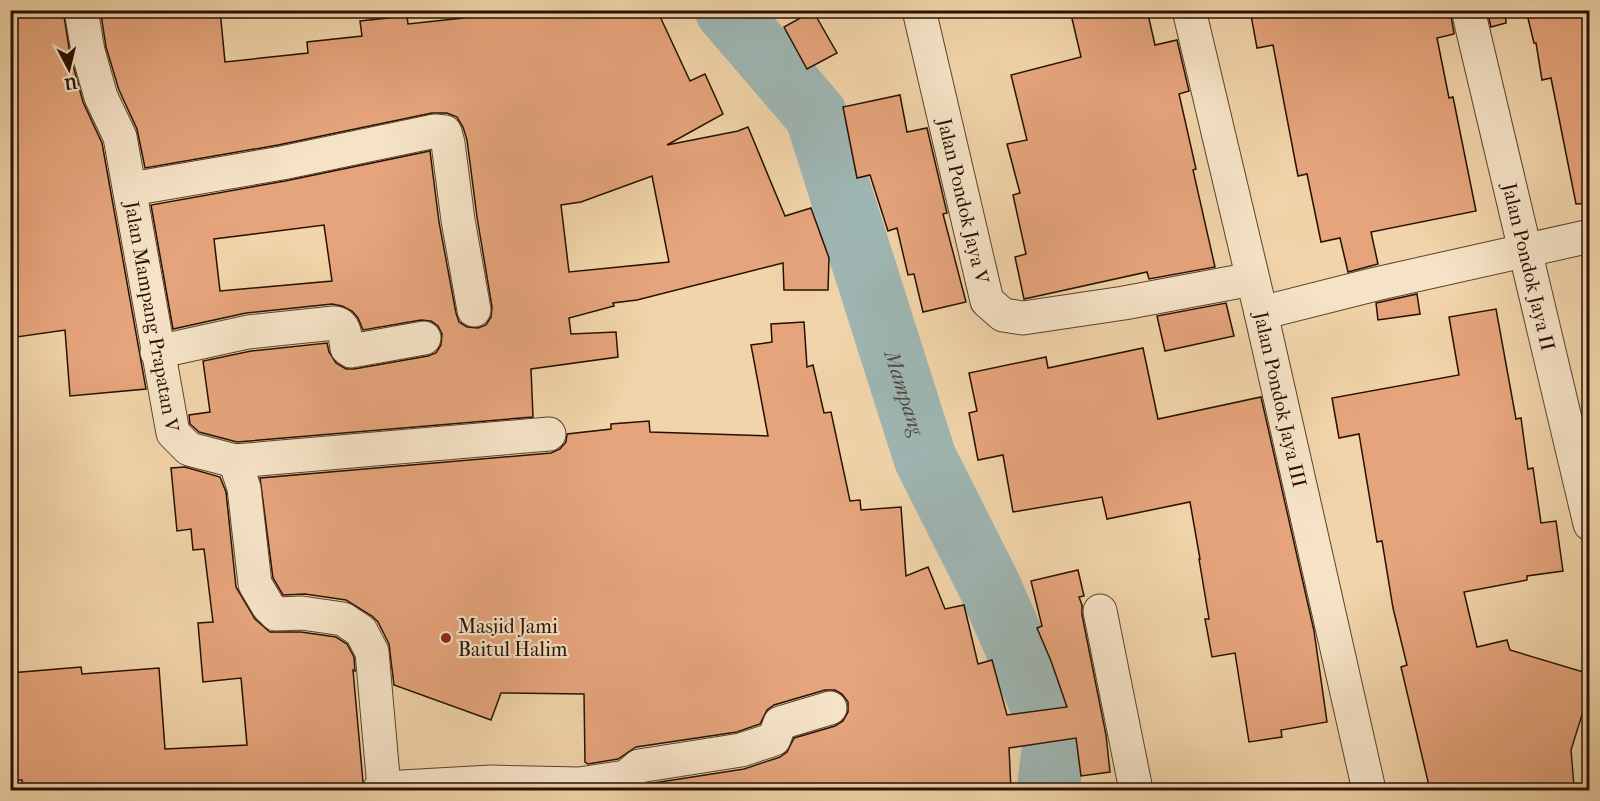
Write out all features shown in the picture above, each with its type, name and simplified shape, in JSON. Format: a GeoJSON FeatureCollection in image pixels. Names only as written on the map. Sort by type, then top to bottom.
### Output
{"type":"FeatureCollection","features":[{"type":"Feature","properties":{"kind":"street","name":"Jalan Mampang Prapatan V"},"geometry":{"type":"LineString","coordinates":[[81,10],[88,51],[101,97],[120,137],[173,433],[189,449],[235,461],[549,434]]}},
{"type":"Feature","properties":{"kind":"street","name":"Jalan Pondok Jaya V"},"geometry":{"type":"LineString","coordinates":[[919,10],[987,301],[1003,315],[1023,318],[1124,303],[1252,279]]}},
{"type":"Feature","properties":{"kind":"street","name":"Jalan Pondok Jaya III"},"geometry":{"type":"LineString","coordinates":[[1188,10],[1261,313],[1369,790]]}},
{"type":"Feature","properties":{"kind":"street","name":"Jalan Pondok Jaya II"},"geometry":{"type":"LineString","coordinates":[[1468,10],[1590,524]]}},
{"type":"Feature","properties":{"kind":"street"},"geometry":{"type":"LineString","coordinates":[[131,189],[282,163],[435,131],[445,132],[474,310]]}},
{"type":"Feature","properties":{"kind":"street"},"geometry":{"type":"LineString","coordinates":[[1261,313],[1590,236]]}},
{"type":"Feature","properties":{"kind":"street"},"geometry":{"type":"LineString","coordinates":[[157,352],[248,332],[334,323],[338,323],[343,328],[347,348],[351,351],[424,338]]}},
{"type":"Feature","properties":{"kind":"street"},"geometry":{"type":"LineString","coordinates":[[235,461],[244,488],[255,584],[268,606],[276,614],[302,613],[343,619],[361,631],[372,652],[381,789],[491,782],[580,787],[626,777],[639,766],[741,750],[774,739],[780,723],[830,708]]}},
{"type":"Feature","properties":{"kind":"street"},"geometry":{"type":"LineString","coordinates":[[1100,611],[1136,790]]}},
{"type":"Feature","properties":{"kind":"building"},"geometry":{"type":"Polygon","coordinates":[[[63,10],[70,54],[83,102],[102,143],[146,389],[70,396],[65,330],[10,338],[10,15],[63,10]]]}},
{"type":"Feature","properties":{"kind":"building"},"geometry":{"type":"Polygon","coordinates":[[[125,10],[220,10],[225,62],[308,53],[307,42],[362,36],[360,21],[407,16],[408,24],[463,18],[462,10],[657,10],[690,81],[705,74],[723,114],[667,145],[748,127],[785,216],[811,208],[829,258],[828,290],[784,290],[783,263],[637,300],[613,303],[614,306],[569,318],[571,334],[616,332],[618,357],[531,369],[533,417],[237,442],[199,432],[190,424],[189,415],[210,412],[203,361],[251,351],[327,343],[329,352],[336,363],[346,369],[354,369],[436,353],[441,345],[442,334],[438,326],[431,321],[421,320],[363,330],[352,311],[332,304],[246,313],[173,329],[151,205],[285,181],[430,151],[439,222],[456,313],[459,322],[467,327],[478,328],[486,325],[491,317],[492,307],[467,140],[457,117],[447,113],[432,113],[278,145],[145,168],[137,129],[119,90],[106,47],[101,14],[125,10]],[[652,176],[581,202],[561,205],[569,272],[669,262],[652,176]],[[324,225],[214,239],[220,291],[332,281],[324,225]]]}},
{"type":"Feature","properties":{"kind":"building"},"geometry":{"type":"Polygon","coordinates":[[[1070,10],[1147,10],[1155,45],[1177,40],[1189,91],[1179,94],[1215,267],[1149,279],[1147,272],[1024,299],[1015,257],[1026,254],[1013,195],[1020,193],[1007,144],[1027,140],[1011,75],[1081,57],[1070,10]]]}},
{"type":"Feature","properties":{"kind":"building"},"geometry":{"type":"Polygon","coordinates":[[[1276,10],[1450,10],[1454,34],[1437,38],[1449,98],[1453,97],[1476,211],[1371,232],[1378,264],[1348,272],[1340,238],[1321,242],[1307,174],[1298,176],[1273,45],[1257,48],[1251,15],[1276,10]]]}},
{"type":"Feature","properties":{"kind":"building"},"geometry":{"type":"Polygon","coordinates":[[[1487,10],[1505,10],[1506,23],[1491,27],[1487,10]]]}},
{"type":"Feature","properties":{"kind":"building"},"geometry":{"type":"Polygon","coordinates":[[[1526,10],[1590,10],[1590,203],[1576,204],[1551,78],[1542,80],[1536,43],[1534,43],[1526,10]]]}},
{"type":"Feature","properties":{"kind":"building"},"geometry":{"type":"Polygon","coordinates":[[[813,11],[837,53],[807,69],[784,27],[813,11]]]}},
{"type":"Feature","properties":{"kind":"building"},"geometry":{"type":"Polygon","coordinates":[[[900,95],[907,132],[927,128],[947,213],[943,214],[966,302],[923,312],[914,274],[908,275],[897,228],[888,231],[870,175],[857,178],[843,107],[900,95]]]}},
{"type":"Feature","properties":{"kind":"building"},"geometry":{"type":"Polygon","coordinates":[[[1417,294],[1420,314],[1378,320],[1376,303],[1417,294]]]}},
{"type":"Feature","properties":{"kind":"building"},"geometry":{"type":"Polygon","coordinates":[[[1226,303],[1234,336],[1165,351],[1157,316],[1226,303]]]}},
{"type":"Feature","properties":{"kind":"building"},"geometry":{"type":"Polygon","coordinates":[[[1496,309],[1516,419],[1521,418],[1528,469],[1533,468],[1541,523],[1556,521],[1563,571],[1527,576],[1527,580],[1464,592],[1477,647],[1507,640],[1510,650],[1590,674],[1590,689],[1571,750],[1574,786],[1538,790],[1430,790],[1401,667],[1407,665],[1393,608],[1382,541],[1377,542],[1359,434],[1339,438],[1332,398],[1459,375],[1449,317],[1496,309]]]}},
{"type":"Feature","properties":{"kind":"building"},"geometry":{"type":"Polygon","coordinates":[[[804,322],[807,367],[813,365],[824,413],[831,412],[850,501],[860,500],[861,510],[901,507],[906,576],[928,567],[945,609],[964,605],[978,664],[992,660],[1007,715],[1067,707],[1037,628],[1042,626],[1031,581],[1078,570],[1084,596],[1079,597],[1106,735],[1110,772],[1081,776],[1076,738],[1009,748],[1011,790],[639,790],[647,784],[744,769],[780,757],[787,752],[794,738],[835,726],[843,721],[848,712],[848,702],[842,694],[835,690],[825,690],[774,705],[767,710],[760,724],[737,732],[636,747],[618,759],[588,764],[585,762],[584,694],[501,693],[491,720],[394,685],[389,644],[378,622],[372,616],[346,600],[305,594],[283,595],[273,578],[260,478],[551,453],[560,449],[566,442],[567,434],[611,429],[611,424],[649,421],[650,432],[768,436],[751,345],[772,342],[771,324],[804,322]]]}},
{"type":"Feature","properties":{"kind":"building"},"geometry":{"type":"Polygon","coordinates":[[[1143,348],[1158,419],[1261,397],[1314,631],[1327,722],[1281,730],[1282,737],[1249,742],[1235,653],[1212,657],[1205,619],[1209,619],[1190,502],[1107,519],[1102,497],[1013,512],[1003,455],[978,460],[969,413],[977,411],[969,373],[1046,357],[1048,368],[1143,348]]]}},
{"type":"Feature","properties":{"kind":"building"},"geometry":{"type":"Polygon","coordinates":[[[185,467],[220,477],[226,492],[236,587],[255,619],[270,632],[301,632],[336,637],[347,644],[354,657],[355,671],[353,670],[363,782],[361,790],[23,790],[22,780],[10,780],[10,673],[81,667],[82,674],[159,668],[165,749],[247,745],[241,678],[203,682],[198,623],[213,622],[204,549],[193,550],[191,529],[177,531],[171,468],[185,467]]]}},
{"type":"Feature","properties":{"kind":"waterway","name":"Mampang"},"geometry":{"type":"LineString","coordinates":[[726,10],[816,115],[925,458],[989,585],[1055,736],[1048,790]]}},
{"type":"Feature","properties":{"kind":"place","name":"Masjid Jami Baitul Halim"},"geometry":{"type":"Point","coordinates":[446,638]}}]}
